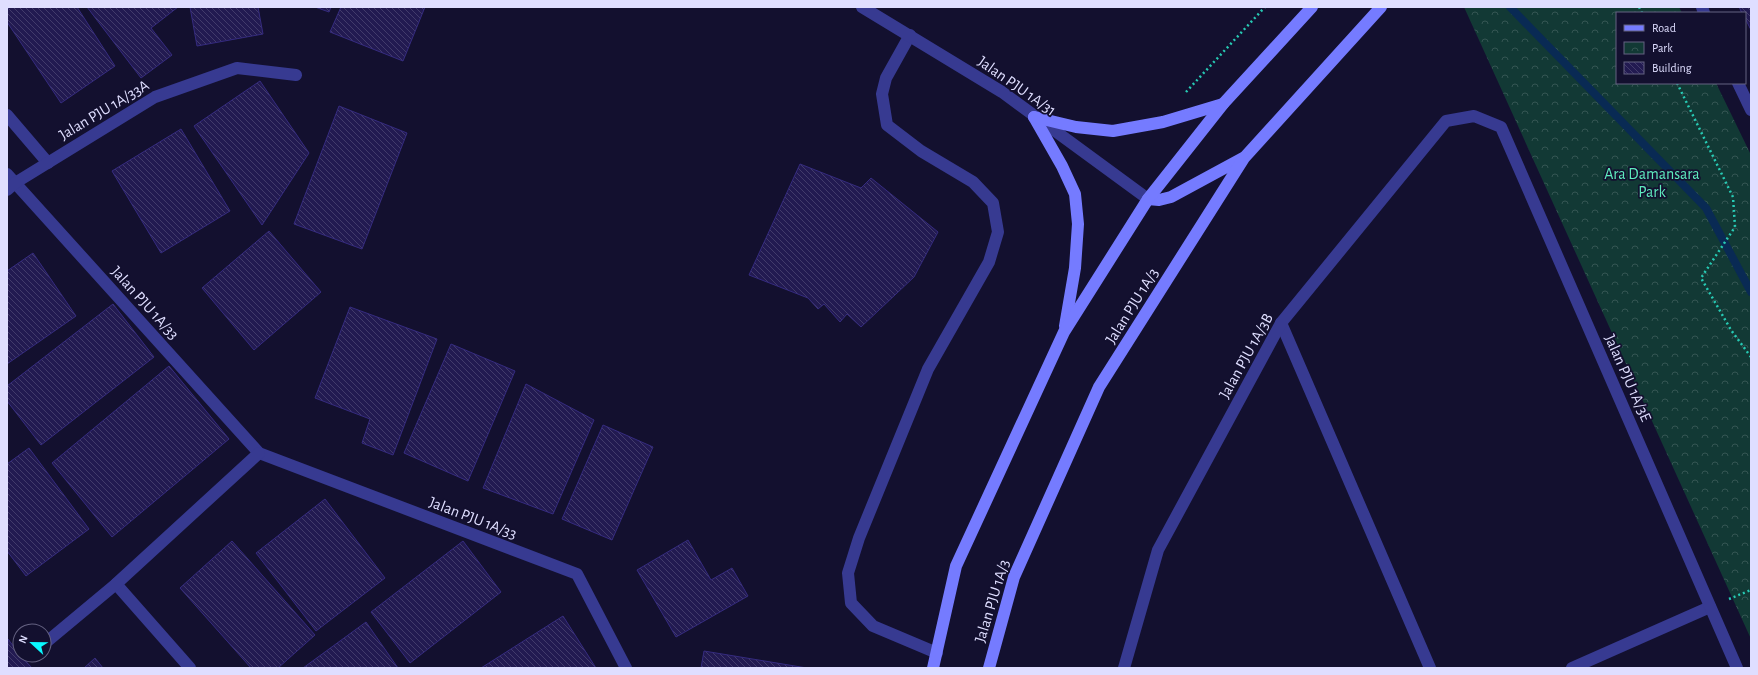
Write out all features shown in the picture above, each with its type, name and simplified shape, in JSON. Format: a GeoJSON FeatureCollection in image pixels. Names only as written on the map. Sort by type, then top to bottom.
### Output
{"type":"FeatureCollection","features":[{"type":"Feature","properties":{"kind":"street","name":"Jalan PJU 1A/31"},"geometry":{"type":"LineString","coordinates":[[862,7],[1002,92],[1034,117],[1148,198]]}},
{"type":"Feature","properties":{"kind":"street"},"geometry":{"type":"LineString","coordinates":[[933,668],[956,566],[1064,332],[1148,198],[1223,104],[1312,7]]}},
{"type":"Feature","properties":{"kind":"street","name":"Jalan PJU 1A/3"},"geometry":{"type":"LineString","coordinates":[[990,668],[1014,577],[1099,387],[1244,158],[1381,7]]}},
{"type":"Feature","properties":{"kind":"street"},"geometry":{"type":"LineString","coordinates":[[910,35],[886,78],[882,94],[887,125],[921,151],[974,182],[993,203],[998,232],[989,262],[928,369],[859,538],[848,573],[851,603],[873,626],[936,653]]}},
{"type":"Feature","properties":{"kind":"street","name":"Jalan PJU 1A/33A"},"geometry":{"type":"LineString","coordinates":[[10,182],[48,162],[155,97],[237,68],[296,75]]}},
{"type":"Feature","properties":{"kind":"street"},"geometry":{"type":"LineString","coordinates":[[1738,84],[1751,110]]}},
{"type":"Feature","properties":{"kind":"street"},"geometry":{"type":"LineString","coordinates":[[1034,117],[1076,127],[1113,131],[1163,122],[1223,104]]}},
{"type":"Feature","properties":{"kind":"street"},"geometry":{"type":"LineString","coordinates":[[7,115],[48,162]]}},
{"type":"Feature","properties":{"kind":"street","name":"Jalan PJU 1A/3B"},"geometry":{"type":"LineString","coordinates":[[1124,668],[1158,550],[1281,323],[1446,121],[1474,116]]}},
{"type":"Feature","properties":{"kind":"street","name":"Jalan PJU 1A/3E"},"geometry":{"type":"LineString","coordinates":[[1474,116],[1501,127],[1737,668]]}},
{"type":"Feature","properties":{"kind":"street"},"geometry":{"type":"LineString","coordinates":[[1034,117],[1062,166],[1075,194],[1078,224],[1075,268],[1064,332]]}},
{"type":"Feature","properties":{"kind":"street"},"geometry":{"type":"LineString","coordinates":[[1148,198],[1159,200],[1172,197],[1244,158]]}},
{"type":"Feature","properties":{"kind":"street","name":"Jalan PJU 1A/33"},"geometry":{"type":"LineString","coordinates":[[10,182],[259,453],[577,574],[626,668]]}},
{"type":"Feature","properties":{"kind":"street"},"geometry":{"type":"LineString","coordinates":[[1281,323],[1430,668]]}},
{"type":"Feature","properties":{"kind":"street"},"geometry":{"type":"LineString","coordinates":[[52,637],[116,584],[259,453]]}},
{"type":"Feature","properties":{"kind":"street"},"geometry":{"type":"LineString","coordinates":[[116,584],[190,668]]}},
{"type":"Feature","properties":{"kind":"street"},"geometry":{"type":"LineString","coordinates":[[1572,668],[1710,607]]}},
{"type":"Feature","properties":{"kind":"path"},"geometry":{"type":"LineString","coordinates":[[1184,94],[1265,7]]}},
{"type":"Feature","properties":{"kind":"path"},"geometry":{"type":"LineString","coordinates":[[1677,84],[1732,197],[1736,227],[1701,278],[1732,330],[1751,357]]}},
{"type":"Feature","properties":{"kind":"green space","name":"Ara Damansara Park"},"geometry":{"type":"Polygon","coordinates":[[[1464,7],[1679,7],[1682,12],[1616,12],[1616,84],[1716,84],[1751,155],[1751,639],[1464,7]]]}},
{"type":"Feature","properties":{"kind":"building"},"geometry":{"type":"Polygon","coordinates":[[[10,7],[77,7],[115,66],[61,103],[7,22],[7,9],[10,7]]]}},
{"type":"Feature","properties":{"kind":"building"},"geometry":{"type":"Polygon","coordinates":[[[87,7],[178,7],[151,28],[172,55],[141,78],[87,7]]]}},
{"type":"Feature","properties":{"kind":"building"},"geometry":{"type":"Polygon","coordinates":[[[190,7],[258,7],[263,34],[197,46],[190,7]]]}},
{"type":"Feature","properties":{"kind":"building"},"geometry":{"type":"Polygon","coordinates":[[[315,7],[331,7],[329,12],[315,7]]]}},
{"type":"Feature","properties":{"kind":"building"},"geometry":{"type":"Polygon","coordinates":[[[341,7],[425,7],[403,61],[330,32],[341,7]]]}},
{"type":"Feature","properties":{"kind":"building"},"geometry":{"type":"Polygon","coordinates":[[[1739,7],[1751,7],[1751,30],[1746,20],[1746,12],[1742,12],[1739,7]]]}},
{"type":"Feature","properties":{"kind":"building"},"geometry":{"type":"Polygon","coordinates":[[[260,81],[309,153],[262,225],[194,126],[260,81]]]}},
{"type":"Feature","properties":{"kind":"building"},"geometry":{"type":"Polygon","coordinates":[[[339,106],[407,133],[362,249],[294,224],[339,106]]]}},
{"type":"Feature","properties":{"kind":"building"},"geometry":{"type":"Polygon","coordinates":[[[181,129],[230,211],[161,253],[112,171],[181,129]]]}},
{"type":"Feature","properties":{"kind":"building"},"geometry":{"type":"Polygon","coordinates":[[[800,164],[861,188],[871,178],[938,232],[914,277],[861,327],[847,314],[840,322],[824,304],[818,309],[808,298],[749,275],[800,164]]]}},
{"type":"Feature","properties":{"kind":"building"},"geometry":{"type":"Polygon","coordinates":[[[269,231],[321,292],[254,350],[202,288],[269,231]]]}},
{"type":"Feature","properties":{"kind":"building"},"geometry":{"type":"Polygon","coordinates":[[[33,253],[76,316],[7,364],[7,271],[33,253]]]}},
{"type":"Feature","properties":{"kind":"building"},"geometry":{"type":"Polygon","coordinates":[[[113,304],[154,357],[41,445],[7,401],[7,386],[113,304]]]}},
{"type":"Feature","properties":{"kind":"building"},"geometry":{"type":"Polygon","coordinates":[[[350,307],[437,339],[393,455],[362,443],[370,419],[315,398],[350,307]]]}},
{"type":"Feature","properties":{"kind":"building"},"geometry":{"type":"Polygon","coordinates":[[[451,344],[515,371],[468,481],[404,453],[451,344]]]}},
{"type":"Feature","properties":{"kind":"building"},"geometry":{"type":"Polygon","coordinates":[[[169,366],[229,439],[112,537],[52,463],[169,366]]]}},
{"type":"Feature","properties":{"kind":"building"},"geometry":{"type":"Polygon","coordinates":[[[526,384],[594,420],[553,514],[483,488],[526,384]]]}},
{"type":"Feature","properties":{"kind":"building"},"geometry":{"type":"Polygon","coordinates":[[[603,425],[653,447],[612,540],[562,519],[603,425]]]}},
{"type":"Feature","properties":{"kind":"building"},"geometry":{"type":"Polygon","coordinates":[[[29,448],[89,529],[26,576],[7,551],[7,464],[29,448]]]}},
{"type":"Feature","properties":{"kind":"building"},"geometry":{"type":"Polygon","coordinates":[[[325,499],[385,578],[316,631],[256,553],[325,499]]]}},
{"type":"Feature","properties":{"kind":"building"},"geometry":{"type":"Polygon","coordinates":[[[688,540],[711,580],[732,568],[748,596],[676,637],[637,570],[688,540]]]}},
{"type":"Feature","properties":{"kind":"building"},"geometry":{"type":"Polygon","coordinates":[[[232,541],[315,635],[278,668],[251,668],[180,588],[232,541]]]}},
{"type":"Feature","properties":{"kind":"building"},"geometry":{"type":"Polygon","coordinates":[[[463,541],[501,592],[410,663],[371,612],[463,541]]]}},
{"type":"Feature","properties":{"kind":"building"},"geometry":{"type":"Polygon","coordinates":[[[563,616],[596,668],[481,668],[563,616]]]}},
{"type":"Feature","properties":{"kind":"building"},"geometry":{"type":"Polygon","coordinates":[[[366,622],[398,668],[303,668],[366,622]]]}},
{"type":"Feature","properties":{"kind":"building"},"geometry":{"type":"Polygon","coordinates":[[[8,639],[12,644],[12,663],[27,663],[32,668],[7,668],[8,639]]]}},
{"type":"Feature","properties":{"kind":"building"},"geometry":{"type":"Polygon","coordinates":[[[704,651],[807,668],[701,668],[704,651]]]}},
{"type":"Feature","properties":{"kind":"building"},"geometry":{"type":"Polygon","coordinates":[[[95,658],[103,668],[84,668],[95,658]]]}},
{"type":"Feature","properties":{"kind":"waterway"},"geometry":{"type":"LineString","coordinates":[[1510,7],[1706,208],[1751,292]]}}]}
